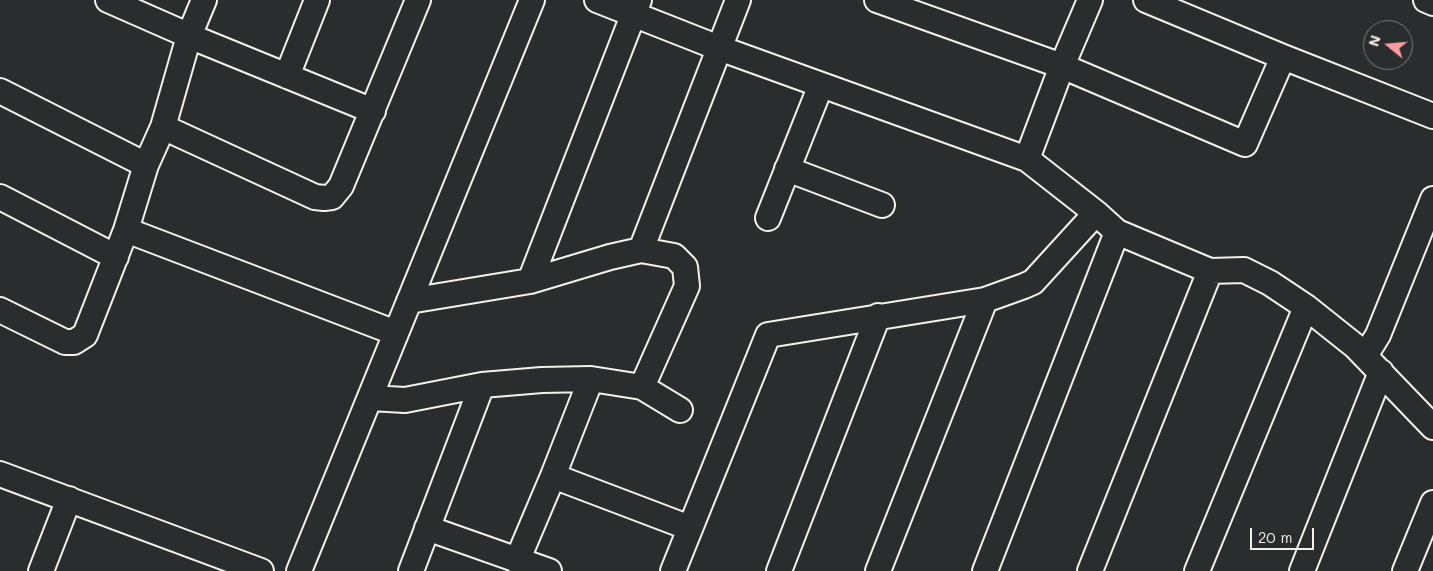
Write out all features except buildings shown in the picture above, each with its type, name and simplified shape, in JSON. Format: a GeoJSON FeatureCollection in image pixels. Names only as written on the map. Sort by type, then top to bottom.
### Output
{"type":"FeatureCollection","features":[{"type":"Feature","properties":{"kind":"street"},"geometry":{"type":"LineString","coordinates":[[108,0],[189,36],[373,110]]}},
{"type":"Feature","properties":{"kind":"street"},"geometry":{"type":"LineString","coordinates":[[0,310],[65,342],[74,342],[85,336],[126,230],[146,165],[163,127],[189,36],[204,0]]}},
{"type":"Feature","properties":{"kind":"street"},"geometry":{"type":"LineString","coordinates":[[287,76],[317,0]]}},
{"type":"Feature","properties":{"kind":"street"},"geometry":{"type":"LineString","coordinates":[[163,127],[315,196],[324,198],[332,196],[341,186],[418,0]]}},
{"type":"Feature","properties":{"kind":"street"},"geometry":{"type":"LineString","coordinates":[[299,571],[532,0]]}},
{"type":"Feature","properties":{"kind":"street"},"geometry":{"type":"LineString","coordinates":[[597,0],[637,7],[719,48],[1027,159],[1096,213],[1117,232],[1210,272],[1244,270],[1270,283],[1306,306],[1355,346],[1433,428]]}},
{"type":"Feature","properties":{"kind":"street"},"geometry":{"type":"LineString","coordinates":[[641,250],[738,0]]}},
{"type":"Feature","properties":{"kind":"street"},"geometry":{"type":"LineString","coordinates":[[877,0],[1062,66],[1245,144],[1283,57]]}},
{"type":"Feature","properties":{"kind":"street"},"geometry":{"type":"LineString","coordinates":[[1027,159],[1062,66],[1090,0]]}},
{"type":"Feature","properties":{"kind":"street"},"geometry":{"type":"LineString","coordinates":[[1146,0],[1283,57],[1433,116]]}},
{"type":"Feature","properties":{"kind":"street"},"geometry":{"type":"LineString","coordinates":[[1426,0],[1433,3]]}},
{"type":"Feature","properties":{"kind":"street"},"geometry":{"type":"LineString","coordinates":[[530,281],[637,7]]}},
{"type":"Feature","properties":{"kind":"street"},"geometry":{"type":"LineString","coordinates":[[768,218],[821,85]]}},
{"type":"Feature","properties":{"kind":"street"},"geometry":{"type":"LineString","coordinates":[[0,91],[146,165]]}},
{"type":"Feature","properties":{"kind":"street"},"geometry":{"type":"LineString","coordinates":[[788,169],[882,205]]}},
{"type":"Feature","properties":{"kind":"street"},"geometry":{"type":"LineString","coordinates":[[0,197],[116,257]]}},
{"type":"Feature","properties":{"kind":"street"},"geometry":{"type":"LineString","coordinates":[[1302,571],[1373,364],[1378,335],[1433,199]]}},
{"type":"Feature","properties":{"kind":"street"},"geometry":{"type":"LineString","coordinates":[[673,571],[768,335],[985,300],[1032,282],[1096,213]]}},
{"type":"Feature","properties":{"kind":"street"},"geometry":{"type":"LineString","coordinates":[[126,230],[396,333]]}},
{"type":"Feature","properties":{"kind":"street"},"geometry":{"type":"LineString","coordinates":[[984,571],[1117,232]]}},
{"type":"Feature","properties":{"kind":"street"},"geometry":{"type":"LineString","coordinates":[[409,301],[530,281],[610,257],[641,250],[674,256],[685,267],[687,286],[642,387]]}},
{"type":"Feature","properties":{"kind":"street"},"geometry":{"type":"LineString","coordinates":[[1090,571],[1210,272]]}},
{"type":"Feature","properties":{"kind":"street"},"geometry":{"type":"LineString","coordinates":[[878,571],[985,300]]}},
{"type":"Feature","properties":{"kind":"street"},"geometry":{"type":"LineString","coordinates":[[1197,571],[1306,306]]}},
{"type":"Feature","properties":{"kind":"street"},"geometry":{"type":"LineString","coordinates":[[779,571],[878,316]]}},
{"type":"Feature","properties":{"kind":"street"},"geometry":{"type":"LineString","coordinates":[[370,398],[405,400],[482,385],[542,380],[591,379],[642,387],[680,410]]}},
{"type":"Feature","properties":{"kind":"street"},"geometry":{"type":"LineString","coordinates":[[517,561],[591,379]]}},
{"type":"Feature","properties":{"kind":"street"},"geometry":{"type":"LineString","coordinates":[[411,571],[482,385]]}},
{"type":"Feature","properties":{"kind":"street"},"geometry":{"type":"LineString","coordinates":[[0,474],[262,571]]}},
{"type":"Feature","properties":{"kind":"street"},"geometry":{"type":"LineString","coordinates":[[553,476],[690,528]]}},
{"type":"Feature","properties":{"kind":"street"},"geometry":{"type":"LineString","coordinates":[[41,571],[69,499]]}},
{"type":"Feature","properties":{"kind":"street"},"geometry":{"type":"LineString","coordinates":[[1405,571],[1433,503]]}},
{"type":"Feature","properties":{"kind":"street"},"geometry":{"type":"LineString","coordinates":[[427,528],[549,571]]}}]}
